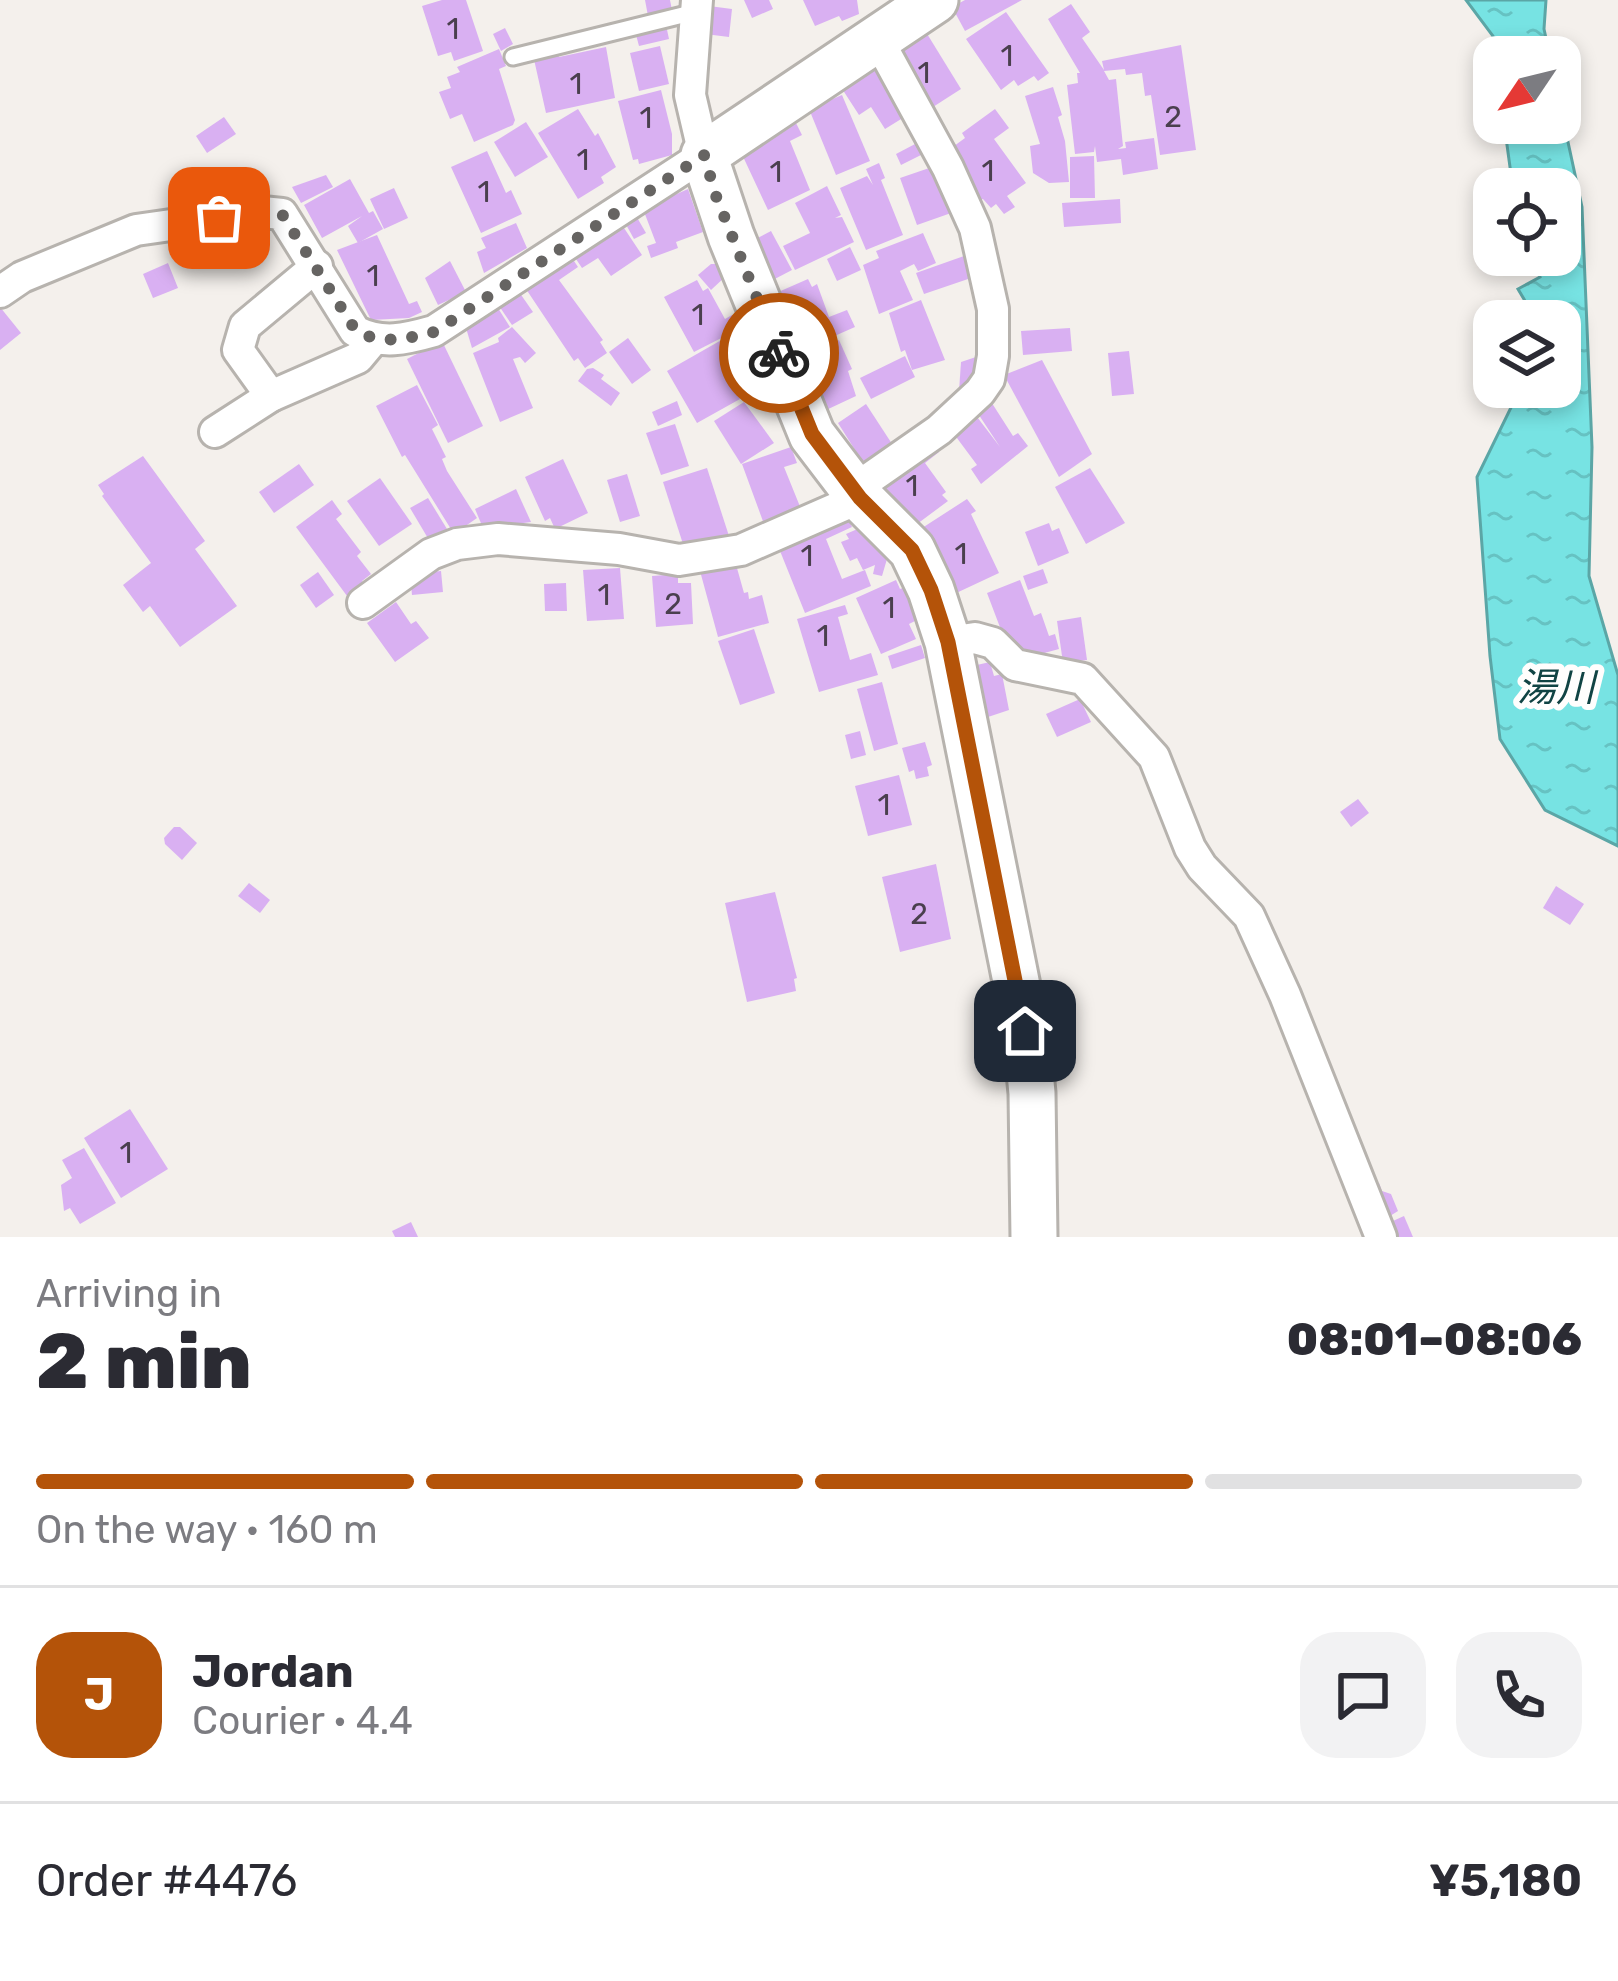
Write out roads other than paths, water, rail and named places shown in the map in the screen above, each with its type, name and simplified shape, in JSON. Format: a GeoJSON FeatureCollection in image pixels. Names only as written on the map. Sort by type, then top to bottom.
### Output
{"type":"FeatureCollection","features":[{"type":"Feature","properties":{"kind":"main road"},"geometry":{"type":"LineString","coordinates":[[935,0],[704,155],[716,196],[812,434],[857,494],[912,550],[948,642],[1025,1031],[1032,1093],[1034,1237]]}},
{"type":"Feature","properties":{"kind":"street"},"geometry":{"type":"LineString","coordinates":[[0,292],[22,278],[136,230],[262,212],[282,214],[356,331],[373,340],[434,332],[704,155],[690,95],[696,6]]}},
{"type":"Feature","properties":{"kind":"street"},"geometry":{"type":"LineString","coordinates":[[363,603],[430,554],[457,544],[498,539],[619,549],[679,560],[741,550],[857,494],[980,392],[993,356],[993,309],[974,228],[949,167],[877,38]]}},
{"type":"Feature","properties":{"kind":"street"},"geometry":{"type":"LineString","coordinates":[[271,396],[238,350],[245,326],[317,266]]}},
{"type":"Feature","properties":{"kind":"street"},"geometry":{"type":"LineString","coordinates":[[215,432],[271,396],[358,358],[373,340]]}},
{"type":"Feature","properties":{"kind":"street"},"geometry":{"type":"LineString","coordinates":[[948,642],[975,638],[993,643],[1015,665],[1083,680],[1154,757],[1190,848],[1249,916],[1285,994],[1381,1237]]}},
{"type":"Feature","properties":{"kind":"lane"},"geometry":{"type":"LineString","coordinates":[[513,57],[696,6]]}},
{"type":"Feature","properties":{"kind":"water"},"geometry":{"type":"Polygon","coordinates":[[[1466,0],[1546,0],[1546,36],[1493,36],[1466,0]]]}},
{"type":"Feature","properties":{"kind":"water","name":"湯川"},"geometry":{"type":"Polygon","coordinates":[[[1507,144],[1568,144],[1574,168],[1510,168],[1507,144]]]}},
{"type":"Feature","properties":{"kind":"water","name":"湯川"},"geometry":{"type":"Polygon","coordinates":[[[1581,202],[1592,447],[1589,576],[1618,675],[1618,846],[1545,810],[1500,739],[1477,477],[1511,408],[1581,408],[1581,300],[1525,300],[1518,289],[1540,277],[1581,276],[1581,202]]]}}]}
